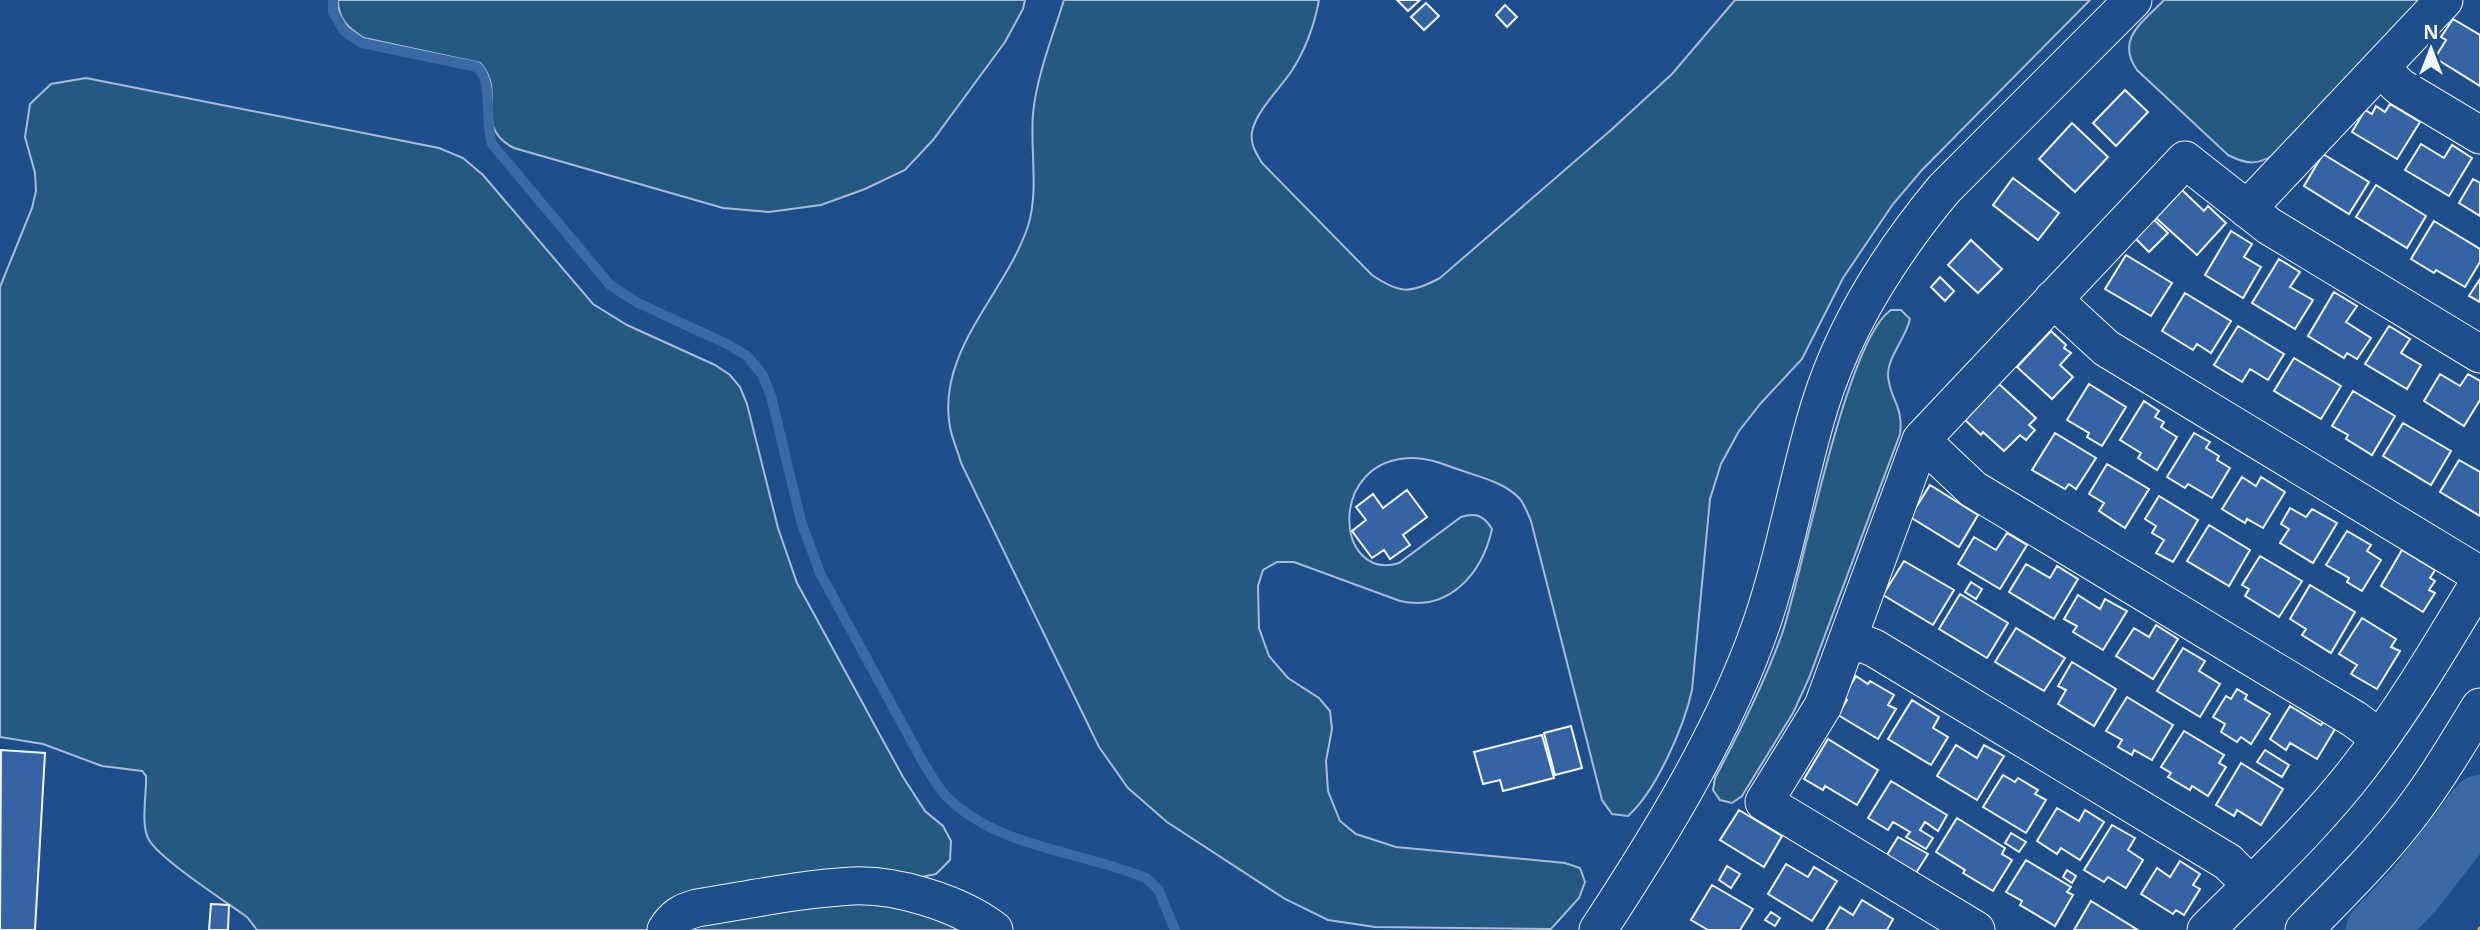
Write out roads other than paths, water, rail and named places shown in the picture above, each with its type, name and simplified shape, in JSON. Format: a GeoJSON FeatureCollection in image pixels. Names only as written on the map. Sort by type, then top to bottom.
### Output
{"type":"FeatureCollection","features":[{"type":"Feature","properties":{"kind":"street"},"geometry":{"type":"LineString","coordinates":[[1598,930],[1648,852],[1717,728],[1738,684],[1771,591],[1819,409],[1833,369],[1869,293],[1900,245],[1944,189],[2133,0]]}},
{"type":"Feature","properties":{"kind":"street"},"geometry":{"type":"LineString","coordinates":[[2247,209],[2444,0]]}},
{"type":"Feature","properties":{"kind":"street"},"geometry":{"type":"LineString","coordinates":[[2380,68],[2400,87],[2480,135]]}},
{"type":"Feature","properties":{"kind":"street"},"geometry":{"type":"LineString","coordinates":[[1976,930],[1932,919],[1765,802],[1823,706],[1921,440],[2185,160],[2269,226],[2480,354]]}},
{"type":"Feature","properties":{"kind":"street"},"geometry":{"type":"LineString","coordinates":[[2053,299],[2106,348],[2480,575]]}},
{"type":"Feature","properties":{"kind":"street"},"geometry":{"type":"LineString","coordinates":[[1921,440],[1973,489],[2354,719],[2380,738]]}},
{"type":"Feature","properties":{"kind":"street"},"geometry":{"type":"LineString","coordinates":[[2206,930],[2319,815],[2380,738],[2480,581]]}},
{"type":"Feature","properties":{"kind":"street"},"geometry":{"type":"LineString","coordinates":[[1848,638],[1874,648],[2228,862],[2251,885]]}},
{"type":"Feature","properties":{"kind":"street"},"geometry":{"type":"LineString","coordinates":[[2304,930],[2404,822],[2430,787],[2480,707]]}},
{"type":"Feature","properties":{"kind":"street"},"geometry":{"type":"LineString","coordinates":[[666,930],[673,919],[684,911],[854,886],[901,890],[946,904],[994,930]]}},
{"type":"Feature","properties":{"kind":"waterway"},"geometry":{"type":"LineString","coordinates":[[333,0],[333,12],[344,31],[362,43],[477,67],[487,92],[492,144],[610,285],[638,303],[727,344],[747,356],[762,374],[771,396],[801,521],[820,573],[924,764],[946,796],[967,813],[1015,838],[1146,878],[1158,889],[1175,930]]}},
{"type":"Feature","properties":{"kind":"waterway"},"geometry":{"type":"LineString","coordinates":[[2376,930],[2415,889],[2480,805]]}}]}
